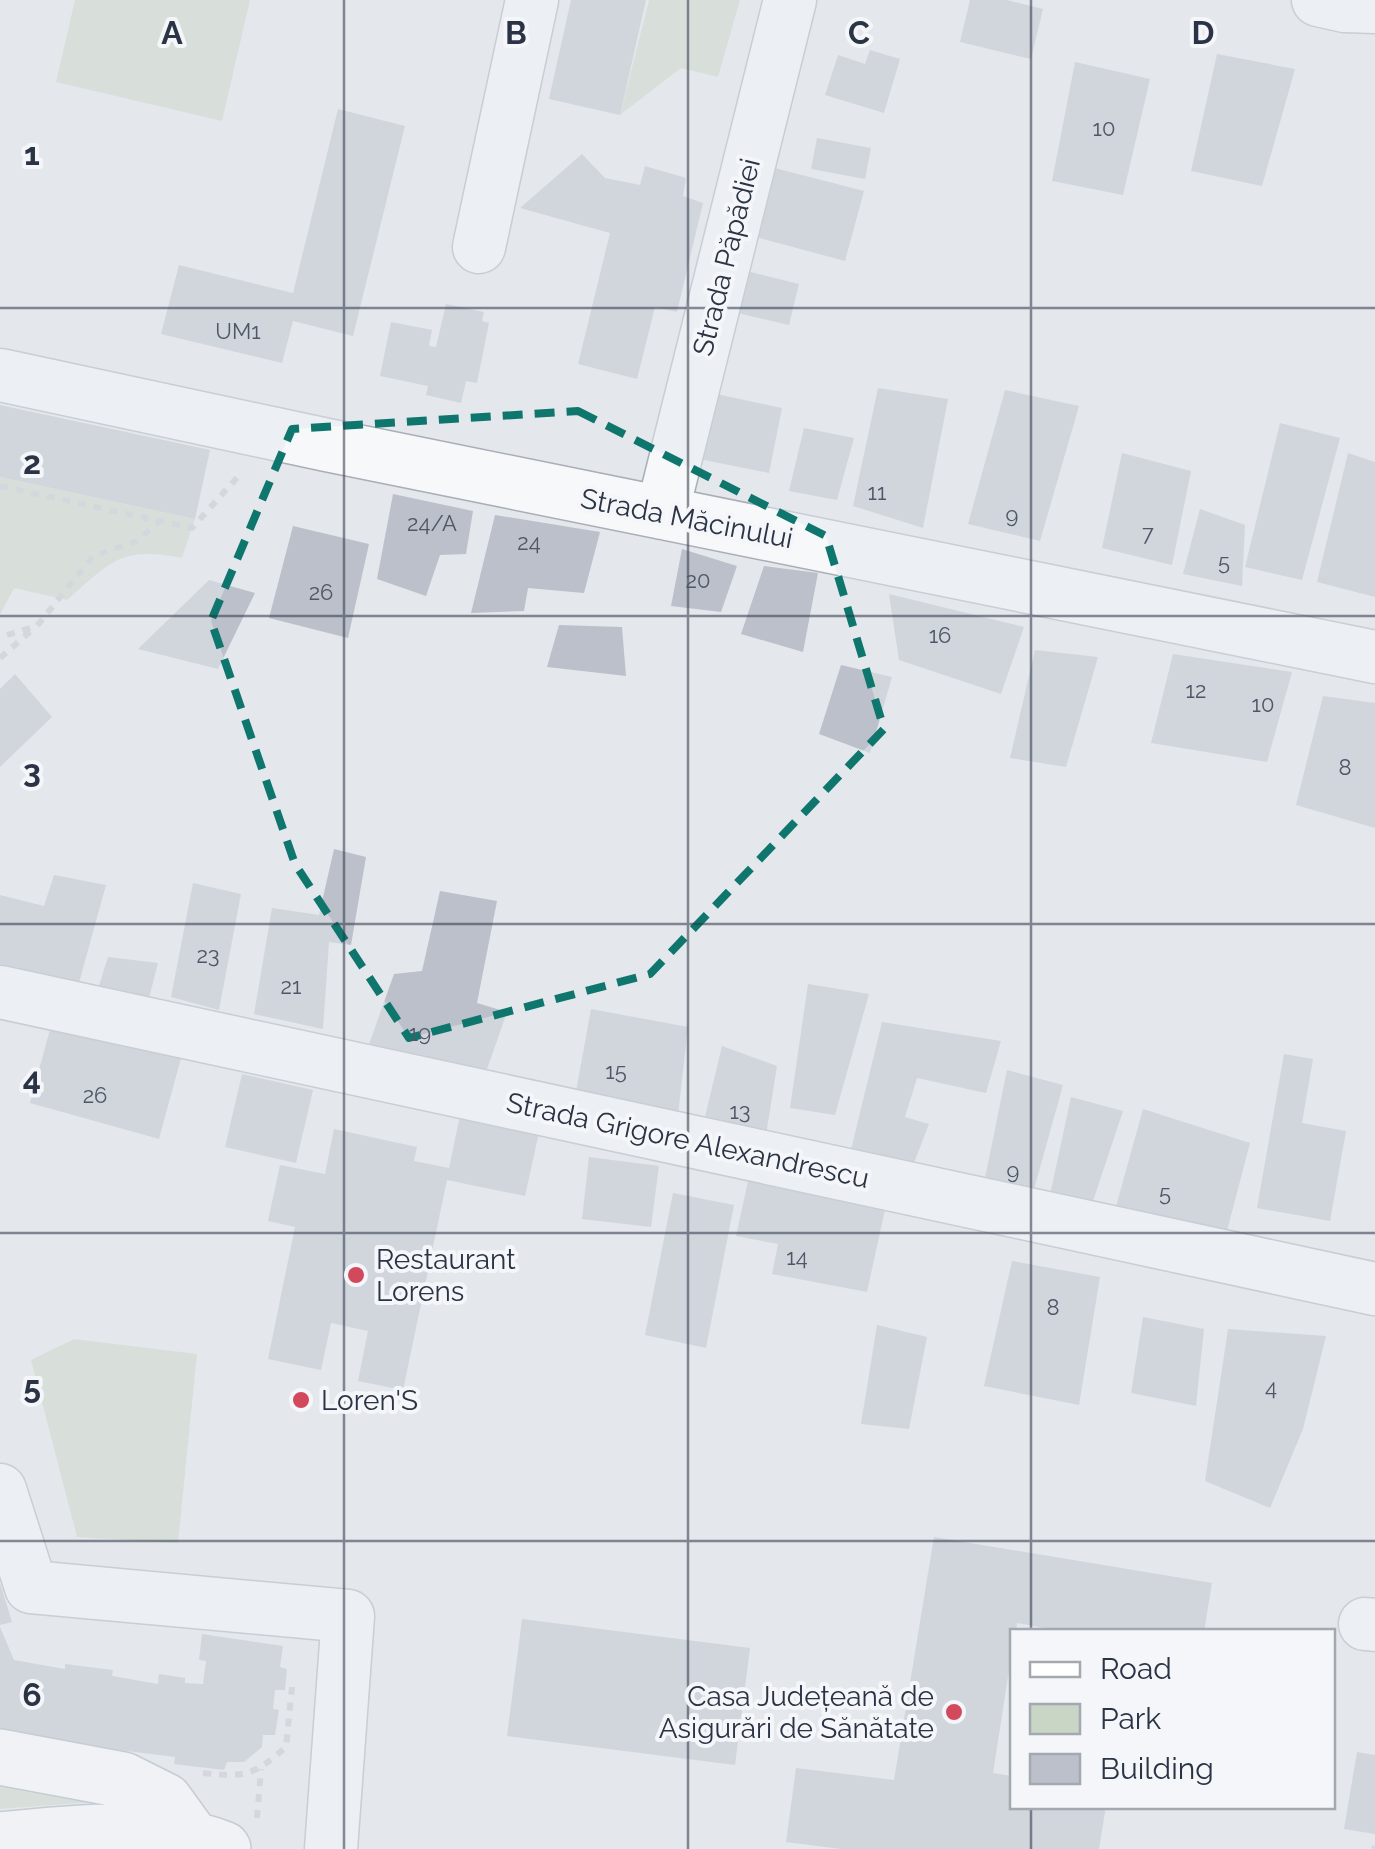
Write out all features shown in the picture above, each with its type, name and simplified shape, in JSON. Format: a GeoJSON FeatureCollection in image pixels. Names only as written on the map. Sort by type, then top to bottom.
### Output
{"type":"FeatureCollection","features":[{"type":"Feature","properties":{"kind":"main road"},"geometry":{"type":"LineString","coordinates":[[0,1757],[122,1780],[164,1801],[223,1840]]}},
{"type":"Feature","properties":{"kind":"main road"},"geometry":{"type":"LineString","coordinates":[[0,1840],[130,1833],[223,1840]]}},
{"type":"Feature","properties":{"kind":"street"},"geometry":{"type":"LineString","coordinates":[[478,247],[532,0]]}},
{"type":"Feature","properties":{"kind":"street","name":"Strada Păpădiei"},"geometry":{"type":"LineString","coordinates":[[662,514],[790,0]]}},
{"type":"Feature","properties":{"kind":"street"},"geometry":{"type":"LineString","coordinates":[[1318,0],[1375,7]]}},
{"type":"Feature","properties":{"kind":"street","name":"Strada Măcinului"},"geometry":{"type":"LineString","coordinates":[[0,375],[662,514],[1375,657]]}},
{"type":"Feature","properties":{"kind":"street","name":"Strada Grigore Alexandrescu"},"geometry":{"type":"LineString","coordinates":[[0,992],[1375,1288]]}},
{"type":"Feature","properties":{"kind":"street"},"geometry":{"type":"LineString","coordinates":[[0,1490],[30,1587],[323,1614],[330,1849]]}},
{"type":"Feature","properties":{"kind":"path"},"geometry":{"type":"LineString","coordinates":[[0,486],[192,528],[276,434]]}},
{"type":"Feature","properties":{"kind":"path"},"geometry":{"type":"LineString","coordinates":[[0,658],[36,626],[93,556],[135,542],[160,521]]}},
{"type":"Feature","properties":{"kind":"path"},"geometry":{"type":"LineString","coordinates":[[7,635],[36,626]]}},
{"type":"Feature","properties":{"kind":"path"},"geometry":{"type":"LineString","coordinates":[[223,1840],[261,1769],[286,1746],[323,1614]]}},
{"type":"Feature","properties":{"kind":"path"},"geometry":{"type":"LineString","coordinates":[[200,1772],[238,1777],[261,1769]]}},
{"type":"Feature","properties":{"kind":"highlighted area"},"geometry":{"type":"Polygon","coordinates":[[[578,411],[826,536],[884,729],[650,974],[409,1038],[295,864],[211,621],[292,429],[578,411]]]}},
{"type":"Feature","properties":{"kind":"green space"},"geometry":{"type":"Polygon","coordinates":[[[75,0],[250,0],[222,121],[56,82],[75,0]]]}},
{"type":"Feature","properties":{"kind":"green space"},"geometry":{"type":"Polygon","coordinates":[[[649,0],[740,0],[718,77],[681,68],[620,115],[649,0]]]}},
{"type":"Feature","properties":{"kind":"green space"},"geometry":{"type":"Polygon","coordinates":[[[0,477],[195,519],[182,558],[144,554],[118,560],[67,600],[14,588],[0,615],[0,477]]]}},
{"type":"Feature","properties":{"kind":"green space"},"geometry":{"type":"Polygon","coordinates":[[[74,1339],[197,1354],[178,1543],[77,1537],[31,1360],[74,1339]]]}},
{"type":"Feature","properties":{"kind":"green space"},"geometry":{"type":"Polygon","coordinates":[[[0,1767],[106,1801],[0,1809],[0,1767]]]}},
{"type":"Feature","properties":{"kind":"building"},"geometry":{"type":"Polygon","coordinates":[[[571,0],[646,0],[620,115],[549,99],[571,0]]]}},
{"type":"Feature","properties":{"kind":"building"},"geometry":{"type":"Polygon","coordinates":[[[970,0],[1007,0],[1043,9],[1031,59],[960,42],[970,0]]]}},
{"type":"Feature","properties":{"kind":"building"},"geometry":{"type":"Polygon","coordinates":[[[870,50],[900,59],[884,113],[825,95],[838,55],[865,64],[870,50]]]}},
{"type":"Feature","properties":{"kind":"building"},"geometry":{"type":"Polygon","coordinates":[[[1217,54],[1295,69],[1262,186],[1191,171],[1217,54]]]}},
{"type":"Feature","properties":{"kind":"building"},"geometry":{"type":"Polygon","coordinates":[[[1075,62],[1150,79],[1123,195],[1052,181],[1075,62]]]}},
{"type":"Feature","properties":{"kind":"building"},"geometry":{"type":"Polygon","coordinates":[[[338,109],[405,126],[353,336],[293,321],[282,363],[161,334],[179,265],[293,293],[338,109]]]}},
{"type":"Feature","properties":{"kind":"building"},"geometry":{"type":"Polygon","coordinates":[[[817,138],[871,148],[865,179],[811,169],[817,138]]]}},
{"type":"Feature","properties":{"kind":"building"},"geometry":{"type":"Polygon","coordinates":[[[582,154],[605,178],[640,185],[645,166],[686,178],[683,196],[703,203],[677,312],[655,307],[637,379],[578,364],[610,233],[520,208],[582,154]]]}},
{"type":"Feature","properties":{"kind":"building"},"geometry":{"type":"Polygon","coordinates":[[[763,165],[864,191],[845,261],[744,234],[763,165]]]}},
{"type":"Feature","properties":{"kind":"building"},"geometry":{"type":"Polygon","coordinates":[[[735,268],[799,284],[789,325],[725,310],[735,268]]]}},
{"type":"Feature","properties":{"kind":"building"},"geometry":{"type":"Polygon","coordinates":[[[446,304],[484,312],[482,321],[489,323],[477,383],[466,381],[461,403],[426,395],[428,386],[380,376],[391,322],[432,330],[429,346],[436,347],[446,304]]]}},
{"type":"Feature","properties":{"kind":"building"},"geometry":{"type":"Polygon","coordinates":[[[878,388],[948,399],[923,528],[853,506],[878,388]]]}},
{"type":"Feature","properties":{"kind":"building"},"geometry":{"type":"Polygon","coordinates":[[[1005,390],[1079,406],[1040,541],[968,524],[1005,390]]]}},
{"type":"Feature","properties":{"kind":"building"},"geometry":{"type":"Polygon","coordinates":[[[712,393],[782,408],[769,473],[699,459],[712,393]]]}},
{"type":"Feature","properties":{"kind":"building"},"geometry":{"type":"Polygon","coordinates":[[[0,405],[210,450],[195,519],[0,477],[0,405]]]}},
{"type":"Feature","properties":{"kind":"building"},"geometry":{"type":"Polygon","coordinates":[[[1280,423],[1340,438],[1302,580],[1245,567],[1280,423]]]}},
{"type":"Feature","properties":{"kind":"building"},"geometry":{"type":"Polygon","coordinates":[[[804,428],[854,438],[837,500],[789,491],[804,428]]]}},
{"type":"Feature","properties":{"kind":"building"},"geometry":{"type":"Polygon","coordinates":[[[1122,453],[1191,471],[1172,565],[1102,548],[1122,453]]]}},
{"type":"Feature","properties":{"kind":"building"},"geometry":{"type":"Polygon","coordinates":[[[1348,453],[1375,462],[1375,597],[1317,582],[1348,453]]]}},
{"type":"Feature","properties":{"kind":"building"},"geometry":{"type":"Polygon","coordinates":[[[393,494],[473,511],[466,554],[440,555],[426,596],[377,579],[393,494]]]}},
{"type":"Feature","properties":{"kind":"building"},"geometry":{"type":"Polygon","coordinates":[[[1200,509],[1245,525],[1242,586],[1183,574],[1200,509]]]}},
{"type":"Feature","properties":{"kind":"building"},"geometry":{"type":"Polygon","coordinates":[[[495,515],[600,532],[584,593],[528,588],[524,611],[471,613],[495,515]]]}},
{"type":"Feature","properties":{"kind":"building"},"geometry":{"type":"Polygon","coordinates":[[[293,526],[369,544],[348,638],[269,618],[293,526]]]}},
{"type":"Feature","properties":{"kind":"building"},"geometry":{"type":"Polygon","coordinates":[[[682,549],[737,566],[721,612],[671,606],[682,549]]]}},
{"type":"Feature","properties":{"kind":"building"},"geometry":{"type":"Polygon","coordinates":[[[764,566],[818,573],[803,652],[741,634],[764,566]]]}},
{"type":"Feature","properties":{"kind":"building"},"geometry":{"type":"Polygon","coordinates":[[[209,580],[255,593],[218,669],[138,649],[209,580]]]}},
{"type":"Feature","properties":{"kind":"building"},"geometry":{"type":"Polygon","coordinates":[[[889,594],[1024,627],[1001,694],[899,660],[889,594]]]}},
{"type":"Feature","properties":{"kind":"building"},"geometry":{"type":"Polygon","coordinates":[[[559,625],[622,627],[626,676],[547,667],[559,625]]]}},
{"type":"Feature","properties":{"kind":"building"},"geometry":{"type":"Polygon","coordinates":[[[1035,650],[1098,657],[1066,767],[1010,758],[1035,650]]]}},
{"type":"Feature","properties":{"kind":"building"},"geometry":{"type":"Polygon","coordinates":[[[1173,654],[1292,672],[1267,762],[1151,743],[1173,654]]]}},
{"type":"Feature","properties":{"kind":"building"},"geometry":{"type":"Polygon","coordinates":[[[841,665],[892,677],[870,753],[819,734],[841,665]]]}},
{"type":"Feature","properties":{"kind":"building"},"geometry":{"type":"Polygon","coordinates":[[[15,674],[52,717],[0,767],[0,689],[15,674]]]}},
{"type":"Feature","properties":{"kind":"building"},"geometry":{"type":"Polygon","coordinates":[[[1323,696],[1375,703],[1375,828],[1296,805],[1323,696]]]}},
{"type":"Feature","properties":{"kind":"building"},"geometry":{"type":"Polygon","coordinates":[[[334,849],[366,857],[351,945],[329,942],[323,1029],[254,1014],[272,908],[319,915],[334,849]]]}},
{"type":"Feature","properties":{"kind":"building"},"geometry":{"type":"Polygon","coordinates":[[[54,875],[106,885],[77,990],[0,973],[0,895],[44,906],[54,875]]]}},
{"type":"Feature","properties":{"kind":"building"},"geometry":{"type":"Polygon","coordinates":[[[193,883],[241,894],[219,1010],[171,997],[193,883]]]}},
{"type":"Feature","properties":{"kind":"building"},"geometry":{"type":"Polygon","coordinates":[[[440,891],[497,901],[477,1003],[507,1012],[486,1072],[368,1047],[394,974],[422,971],[440,891]]]}},
{"type":"Feature","properties":{"kind":"building"},"geometry":{"type":"Polygon","coordinates":[[[108,957],[158,963],[147,1006],[96,995],[108,957]]]}},
{"type":"Feature","properties":{"kind":"building"},"geometry":{"type":"Polygon","coordinates":[[[808,984],[869,994],[835,1115],[790,1108],[808,984]]]}},
{"type":"Feature","properties":{"kind":"building"},"geometry":{"type":"Polygon","coordinates":[[[591,1009],[688,1027],[676,1133],[575,1097],[591,1009]]]}},
{"type":"Feature","properties":{"kind":"building"},"geometry":{"type":"Polygon","coordinates":[[[52,1022],[181,1058],[159,1139],[30,1103],[52,1022]]]}},
{"type":"Feature","properties":{"kind":"building"},"geometry":{"type":"Polygon","coordinates":[[[882,1022],[1001,1041],[986,1093],[917,1078],[905,1117],[929,1124],[912,1168],[849,1158],[882,1022]]]}},
{"type":"Feature","properties":{"kind":"building"},"geometry":{"type":"Polygon","coordinates":[[[722,1046],[777,1066],[766,1135],[704,1121],[722,1046]]]}},
{"type":"Feature","properties":{"kind":"building"},"geometry":{"type":"Polygon","coordinates":[[[1284,1054],[1313,1059],[1302,1123],[1346,1131],[1330,1221],[1257,1208],[1284,1054]]]}},
{"type":"Feature","properties":{"kind":"building"},"geometry":{"type":"Polygon","coordinates":[[[1007,1070],[1063,1085],[1033,1193],[984,1183],[1007,1070]]]}},
{"type":"Feature","properties":{"kind":"building"},"geometry":{"type":"Polygon","coordinates":[[[242,1074],[313,1090],[296,1163],[225,1147],[242,1074]]]}},
{"type":"Feature","properties":{"kind":"building"},"geometry":{"type":"Polygon","coordinates":[[[1071,1097],[1123,1111],[1091,1207],[1050,1195],[1071,1097]]]}},
{"type":"Feature","properties":{"kind":"building"},"geometry":{"type":"Polygon","coordinates":[[[1143,1109],[1250,1143],[1227,1231],[1115,1210],[1143,1109]]]}},
{"type":"Feature","properties":{"kind":"building","name":"Restaurant Lorens"},"geometry":{"type":"Polygon","coordinates":[[[461,1111],[540,1128],[525,1196],[447,1180],[403,1390],[358,1381],[368,1331],[331,1323],[321,1370],[268,1359],[295,1227],[268,1221],[280,1165],[325,1174],[334,1129],[417,1147],[414,1161],[449,1168],[461,1111]]]}},
{"type":"Feature","properties":{"kind":"building"},"geometry":{"type":"Polygon","coordinates":[[[589,1157],[659,1166],[651,1227],[582,1219],[589,1157]]]}},
{"type":"Feature","properties":{"kind":"building"},"geometry":{"type":"Polygon","coordinates":[[[750,1172],[886,1205],[867,1292],[772,1274],[778,1244],[736,1236],[750,1172]]]}},
{"type":"Feature","properties":{"kind":"building"},"geometry":{"type":"Polygon","coordinates":[[[673,1193],[734,1205],[706,1348],[645,1335],[673,1193]]]}},
{"type":"Feature","properties":{"kind":"building"},"geometry":{"type":"Polygon","coordinates":[[[1012,1261],[1100,1277],[1079,1405],[984,1386],[1012,1261]]]}},
{"type":"Feature","properties":{"kind":"building"},"geometry":{"type":"Polygon","coordinates":[[[1143,1317],[1204,1329],[1196,1406],[1131,1393],[1143,1317]]]}},
{"type":"Feature","properties":{"kind":"building"},"geometry":{"type":"Polygon","coordinates":[[[877,1325],[927,1337],[909,1429],[861,1424],[877,1325]]]}},
{"type":"Feature","properties":{"kind":"building"},"geometry":{"type":"Polygon","coordinates":[[[1228,1329],[1326,1336],[1303,1429],[1270,1508],[1205,1481],[1228,1329]]]}},
{"type":"Feature","properties":{"kind":"building","name":"Casa Județeană de Asigurări de Sănătate"},"geometry":{"type":"Polygon","coordinates":[[[934,1537],[1212,1583],[1204,1629],[1050,1629],[1017,1623],[1016,1629],[1010,1629],[1010,1664],[993,1773],[1010,1776],[1010,1809],[1106,1809],[1099,1849],[841,1849],[786,1842],[796,1768],[894,1780],[934,1537]]]}},
{"type":"Feature","properties":{"kind":"building"},"geometry":{"type":"Polygon","coordinates":[[[0,1583],[12,1622],[0,1625],[0,1583]]]}},
{"type":"Feature","properties":{"kind":"building"},"geometry":{"type":"Polygon","coordinates":[[[522,1619],[750,1648],[735,1765],[507,1736],[522,1619]]]}},
{"type":"Feature","properties":{"kind":"building"},"geometry":{"type":"Polygon","coordinates":[[[0,1627],[14,1660],[65,1669],[65,1664],[113,1670],[112,1676],[158,1684],[159,1674],[185,1678],[185,1683],[203,1684],[206,1661],[199,1660],[202,1634],[283,1646],[280,1667],[287,1669],[285,1690],[275,1690],[273,1709],[279,1710],[275,1735],[263,1735],[262,1747],[244,1762],[227,1762],[224,1770],[174,1764],[175,1757],[0,1735],[0,1627]]]}},
{"type":"Feature","properties":{"kind":"building"},"geometry":{"type":"Polygon","coordinates":[[[1357,1752],[1375,1755],[1375,1834],[1344,1829],[1357,1752]]]}},
{"type":"Feature","properties":{"kind":"place","name":"Restaurant Lorens"},"geometry":{"type":"Point","coordinates":[356,1275]}},
{"type":"Feature","properties":{"kind":"place","name":"Loren'S"},"geometry":{"type":"Point","coordinates":[301,1400]}},
{"type":"Feature","properties":{"kind":"place","name":"Casa Județeană de Asigurări de Sănătate"},"geometry":{"type":"Point","coordinates":[954,1712]}}]}
